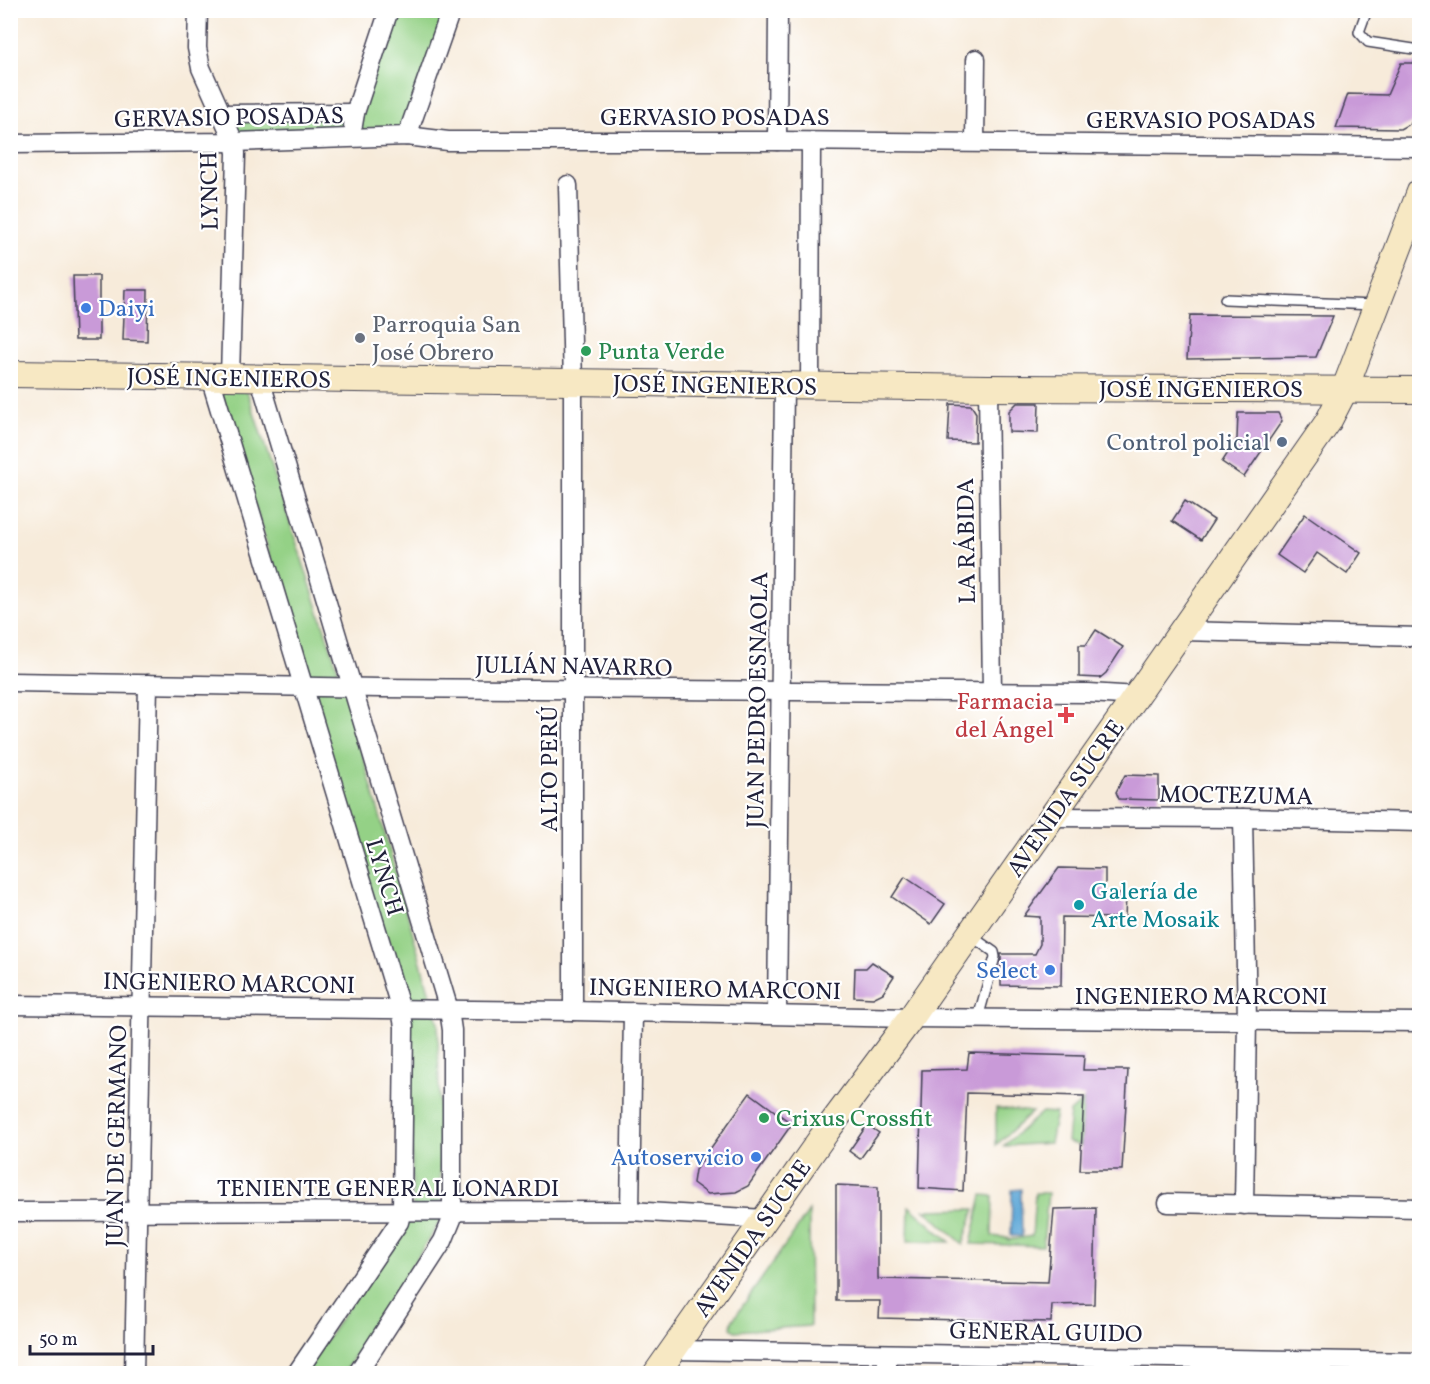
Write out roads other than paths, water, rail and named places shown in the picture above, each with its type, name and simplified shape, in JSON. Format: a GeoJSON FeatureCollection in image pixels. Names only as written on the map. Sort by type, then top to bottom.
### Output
{"type":"FeatureCollection","features":[{"type":"Feature","properties":{"kind":"main road","name":"AVENIDA SUCRE"},"geometry":{"type":"LineString","coordinates":[[656,1374],[828,1129],[911,1018],[1315,441],[1344,391],[1377,305],[1413,228],[1419,192]]}},
{"type":"Feature","properties":{"kind":"main road","name":"JOSÉ INGENIEROS"},"geometry":{"type":"LineString","coordinates":[[10,374],[784,386],[1419,390]]}},
{"type":"Feature","properties":{"kind":"street","name":"LYNCH"},"geometry":{"type":"LineString","coordinates":[[198,10],[197,48],[201,68],[234,142],[236,153],[220,378],[303,687],[404,1026],[402,1210],[394,1232],[296,1374]]}},
{"type":"Feature","properties":{"kind":"street"},"geometry":{"type":"LineString","coordinates":[[350,139],[355,113],[389,10]]}},
{"type":"Feature","properties":{"kind":"street"},"geometry":{"type":"LineString","coordinates":[[407,136],[450,10]]}},
{"type":"Feature","properties":{"kind":"street"},"geometry":{"type":"LineString","coordinates":[[777,141],[778,10]]}},
{"type":"Feature","properties":{"kind":"street"},"geometry":{"type":"LineString","coordinates":[[975,142],[976,59]]}},
{"type":"Feature","properties":{"kind":"street","name":"GERVASIO POSADAS"},"geometry":{"type":"LineString","coordinates":[[220,114],[355,113]]}},
{"type":"Feature","properties":{"kind":"street","name":"GERVASIO POSADAS"},"geometry":{"type":"LineString","coordinates":[[10,144],[234,142],[407,136],[448,141],[975,142],[1419,147]]}},
{"type":"Feature","properties":{"kind":"street"},"geometry":{"type":"LineString","coordinates":[[810,386],[811,142]]}},
{"type":"Feature","properties":{"kind":"street","name":"ALTO PERÚ"},"geometry":{"type":"LineString","coordinates":[[568,185],[573,383],[573,1011]]}},
{"type":"Feature","properties":{"kind":"street","name":"LYNCH"},"geometry":{"type":"LineString","coordinates":[[260,379],[449,1010],[452,1030],[453,1211],[448,1231],[357,1374]]}},
{"type":"Feature","properties":{"kind":"street","name":"JUAN PEDRO ESNAOLA"},"geometry":{"type":"LineString","coordinates":[[777,1014],[784,386]]}},
{"type":"Feature","properties":{"kind":"street","name":"LA RÁBIDA"},"geometry":{"type":"LineString","coordinates":[[988,388],[992,693]]}},
{"type":"Feature","properties":{"kind":"street"},"geometry":{"type":"LineString","coordinates":[[1182,631],[1419,637]]}},
{"type":"Feature","properties":{"kind":"street","name":"JULIÁN NAVARRO"},"geometry":{"type":"LineString","coordinates":[[10,682],[353,688],[1089,693],[1137,696]]}},
{"type":"Feature","properties":{"kind":"street","name":"JUAN DE GERMANO"},"geometry":{"type":"LineString","coordinates":[[134,1374],[148,684]]}},
{"type":"Feature","properties":{"kind":"street","name":"MOCTEZUMA"},"geometry":{"type":"LineString","coordinates":[[1052,817],[1419,822]]}},
{"type":"Feature","properties":{"kind":"street"},"geometry":{"type":"LineString","coordinates":[[1243,818],[1247,1020],[1244,1205]]}},
{"type":"Feature","properties":{"kind":"street","name":"INGENIERO MARCONI"},"geometry":{"type":"LineString","coordinates":[[10,1005],[573,1011],[911,1018],[1419,1022]]}},
{"type":"Feature","properties":{"kind":"street"},"geometry":{"type":"LineString","coordinates":[[630,1211],[633,1012]]}},
{"type":"Feature","properties":{"kind":"street"},"geometry":{"type":"LineString","coordinates":[[1168,1203],[1419,1208]]}},
{"type":"Feature","properties":{"kind":"street","name":"TENIENTE GENERAL LONARDI"},"geometry":{"type":"LineString","coordinates":[[10,1212],[630,1211],[765,1218]]}},
{"type":"Feature","properties":{"kind":"street","name":"GENERAL GUIDO"},"geometry":{"type":"LineString","coordinates":[[672,1350],[887,1354],[1053,1365],[1377,1368],[1419,1362]]}},
{"type":"Feature","properties":{"kind":"street"},"geometry":{"type":"LineString","coordinates":[[887,1354],[887,1374]]}},
{"type":"Feature","properties":{"kind":"lane"},"geometry":{"type":"LineString","coordinates":[[1367,10],[1359,32],[1368,42],[1419,50]]}},
{"type":"Feature","properties":{"kind":"lane"},"geometry":{"type":"LineString","coordinates":[[1225,299],[1377,305]]}},
{"type":"Feature","properties":{"kind":"lane"},"geometry":{"type":"LineString","coordinates":[[970,934],[994,952],[995,957],[978,1018]]}},
{"type":"Feature","properties":{"kind":"water"},"geometry":{"type":"Polygon","coordinates":[[[1021,1189],[1022,1236],[1011,1236],[1012,1190],[1021,1189]]]}},
{"type":"Feature","properties":{"kind":"place","name":"Daiyi"},"geometry":{"type":"Point","coordinates":[86,308]}},
{"type":"Feature","properties":{"kind":"place","name":"Parroquia San José Obrero"},"geometry":{"type":"Point","coordinates":[360,338]}},
{"type":"Feature","properties":{"kind":"place","name":"Punta Verde"},"geometry":{"type":"Point","coordinates":[586,351]}},
{"type":"Feature","properties":{"kind":"place","name":"Control policial"},"geometry":{"type":"Point","coordinates":[1282,442]}},
{"type":"Feature","properties":{"kind":"place","name":"Farmacia del Ángel"},"geometry":{"type":"Point","coordinates":[1066,715]}},
{"type":"Feature","properties":{"kind":"place","name":"Galería de Arte Mosaik"},"geometry":{"type":"Point","coordinates":[1079,905]}},
{"type":"Feature","properties":{"kind":"place","name":"Select"},"geometry":{"type":"Point","coordinates":[1050,970]}},
{"type":"Feature","properties":{"kind":"place","name":"Crixus Crossfit"},"geometry":{"type":"Point","coordinates":[764,1118]}},
{"type":"Feature","properties":{"kind":"place","name":"Autoservicio"},"geometry":{"type":"Point","coordinates":[756,1157]}}]}
